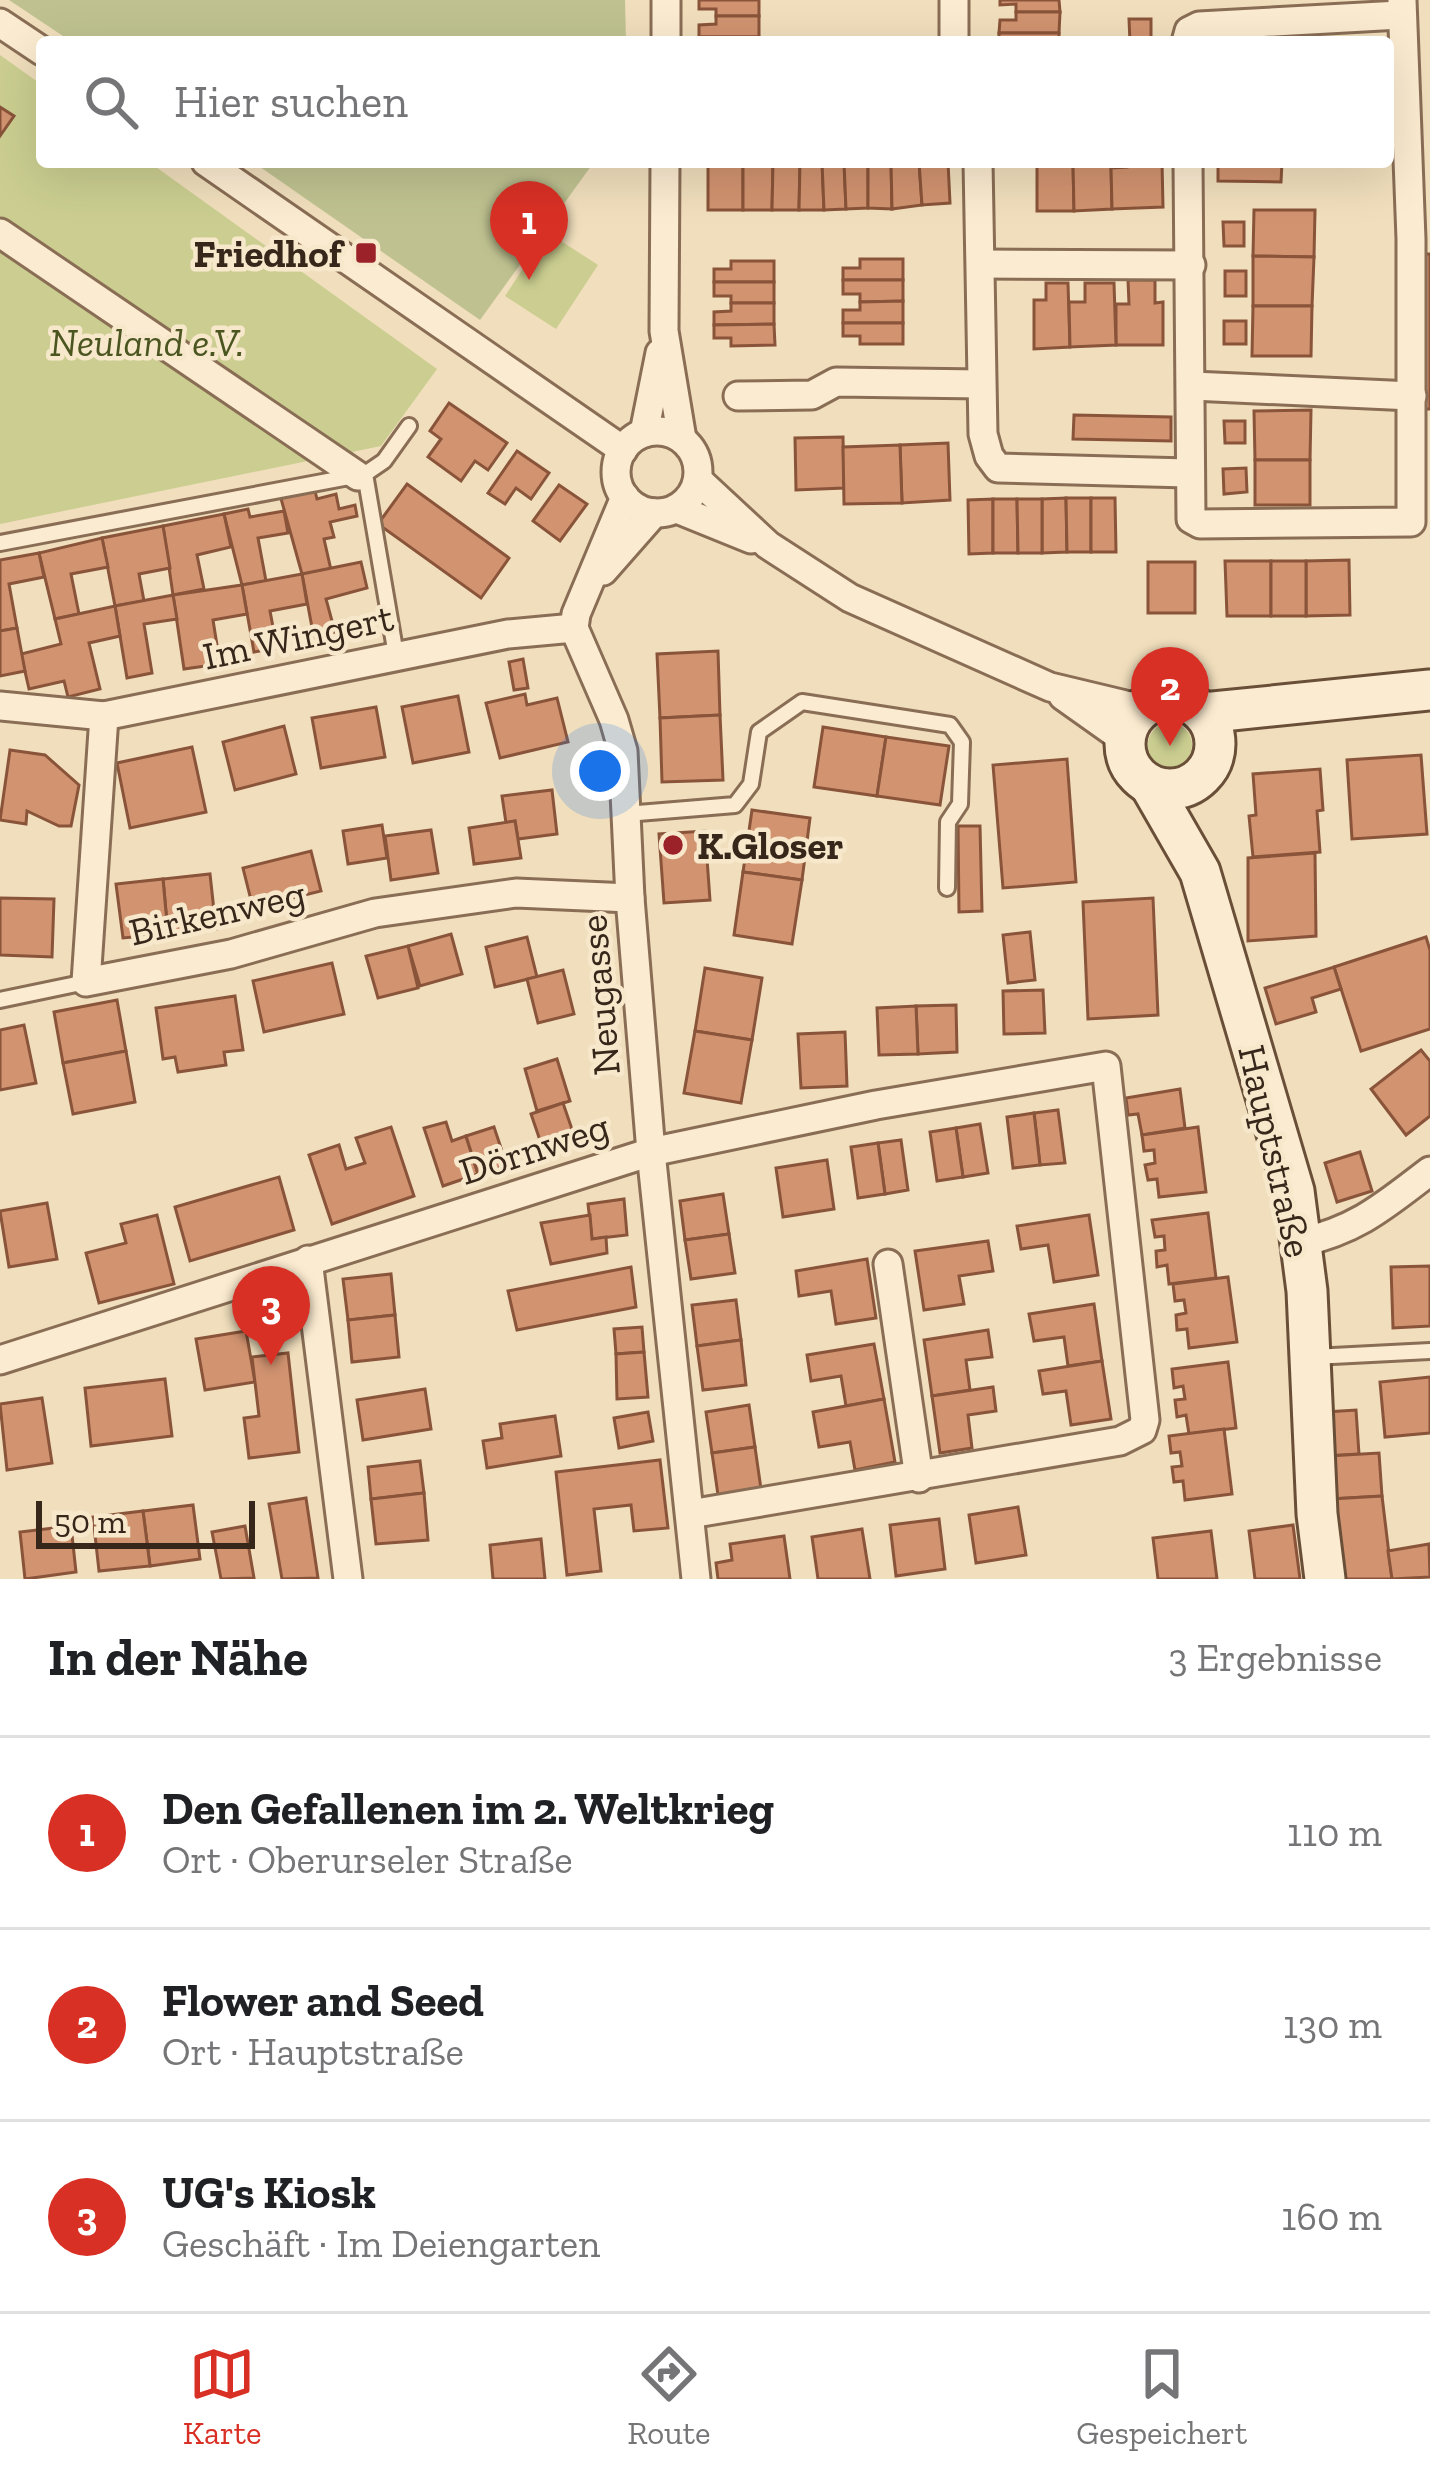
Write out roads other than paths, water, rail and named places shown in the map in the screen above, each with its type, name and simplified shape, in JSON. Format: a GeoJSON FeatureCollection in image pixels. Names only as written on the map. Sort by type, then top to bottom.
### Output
{"type":"FeatureCollection","features":[{"type":"Feature","properties":{"kind":"street"},"geometry":{"type":"LineString","coordinates":[[666,0],[666,36]]}},
{"type":"Feature","properties":{"kind":"street"},"geometry":{"type":"LineString","coordinates":[[954,0],[954,36]]}},
{"type":"Feature","properties":{"kind":"street"},"geometry":{"type":"LineString","coordinates":[[1188,36],[1199,26],[1401,7],[1408,110],[1411,522],[1200,524],[1191,519],[1188,168]]}},
{"type":"Feature","properties":{"kind":"street"},"geometry":{"type":"LineString","coordinates":[[0,23],[36,47]]}},
{"type":"Feature","properties":{"kind":"street"},"geometry":{"type":"LineString","coordinates":[[215,168],[633,442]]}},
{"type":"Feature","properties":{"kind":"street"},"geometry":{"type":"LineString","coordinates":[[586,593],[665,511],[686,501],[698,480],[698,463],[682,439],[664,331],[665,168]]}},
{"type":"Feature","properties":{"kind":"street"},"geometry":{"type":"LineString","coordinates":[[978,168],[982,434],[988,456],[998,468],[1188,473]]}},
{"type":"Feature","properties":{"kind":"street"},"geometry":{"type":"LineString","coordinates":[[0,233],[362,475]]}},
{"type":"Feature","properties":{"kind":"street"},"geometry":{"type":"LineString","coordinates":[[981,264],[1191,265]]}},
{"type":"Feature","properties":{"kind":"street"},"geometry":{"type":"LineString","coordinates":[[664,331],[633,442],[616,474],[625,497],[633,505],[768,545]]}},
{"type":"Feature","properties":{"kind":"street"},"geometry":{"type":"LineString","coordinates":[[738,396],[812,394],[836,382],[981,384]]}},
{"type":"Feature","properties":{"kind":"street"},"geometry":{"type":"LineString","coordinates":[[1192,386],[1412,396]]}},
{"type":"Feature","properties":{"kind":"street"},"geometry":{"type":"LineString","coordinates":[[633,442],[657,431],[682,439]]}},
{"type":"Feature","properties":{"kind":"street"},"geometry":{"type":"LineString","coordinates":[[698,480],[768,545],[850,598],[1134,724]]}},
{"type":"Feature","properties":{"kind":"street"},"geometry":{"type":"LineString","coordinates":[[574,628],[625,497]]}},
{"type":"Feature","properties":{"kind":"street","name":"Im Wingert"},"geometry":{"type":"LineString","coordinates":[[0,706],[104,716],[508,634],[574,628]]}},
{"type":"Feature","properties":{"kind":"street","name":"Neugasse"},"geometry":{"type":"LineString","coordinates":[[574,628],[614,720],[622,751],[651,1152],[696,1579]]}},
{"type":"Feature","properties":{"kind":"street"},"geometry":{"type":"LineString","coordinates":[[1203,713],[1430,690]]}},
{"type":"Feature","properties":{"kind":"street"},"geometry":{"type":"LineString","coordinates":[[1207,765],[1211,724],[1203,713],[1180,700],[1167,699],[1134,724],[1131,766],[1150,785],[1176,790],[1285,704]]}},
{"type":"Feature","properties":{"kind":"street","name":"Birkenweg"},"geometry":{"type":"LineString","coordinates":[[104,716],[86,982],[231,954],[376,913],[516,893],[630,898]]}},
{"type":"Feature","properties":{"kind":"street","name":"Hauptstraße"},"geometry":{"type":"LineString","coordinates":[[1200,872],[1207,765]]}},
{"type":"Feature","properties":{"kind":"street","name":"Hauptstraße"},"geometry":{"type":"LineString","coordinates":[[1150,785],[1200,872],[1294,1191],[1303,1242],[1325,1579]]}},
{"type":"Feature","properties":{"kind":"street","name":"Dörnweg"},"geometry":{"type":"LineString","coordinates":[[0,1360],[651,1152],[876,1105],[1106,1066],[1145,1420],[1142,1430],[1120,1442],[919,1478]]}},
{"type":"Feature","properties":{"kind":"street"},"geometry":{"type":"LineString","coordinates":[[1303,1242],[1372,1217],[1430,1171]]}},
{"type":"Feature","properties":{"kind":"street"},"geometry":{"type":"LineString","coordinates":[[308,1260],[348,1579]]}},
{"type":"Feature","properties":{"kind":"street"},"geometry":{"type":"LineString","coordinates":[[690,1514],[919,1478],[888,1264]]}},
{"type":"Feature","properties":{"kind":"lane"},"geometry":{"type":"LineString","coordinates":[[0,543],[362,475],[384,461],[409,426]]}},
{"type":"Feature","properties":{"kind":"lane"},"geometry":{"type":"LineString","coordinates":[[362,475],[396,656]]}},
{"type":"Feature","properties":{"kind":"lane"},"geometry":{"type":"LineString","coordinates":[[626,814],[735,806],[751,784],[759,732],[802,702],[950,725],[962,742],[960,804],[948,822],[947,889]]}},
{"type":"Feature","properties":{"kind":"lane"},"geometry":{"type":"LineString","coordinates":[[0,1000],[86,982]]}},
{"type":"Feature","properties":{"kind":"lane"},"geometry":{"type":"LineString","coordinates":[[1308,1357],[1430,1351]]}},
{"type":"Feature","properties":{"kind":"place","name":"Friedhof"},"geometry":{"type":"Point","coordinates":[366,253]}},
{"type":"Feature","properties":{"kind":"place","name":"Den Gefallenen im 2. Weltkrieg"},"geometry":{"type":"Point","coordinates":[529,280]}},
{"type":"Feature","properties":{"kind":"place","name":"Flower and Seed"},"geometry":{"type":"Point","coordinates":[1170,746]}},
{"type":"Feature","properties":{"kind":"place","name":"K.Gloser"},"geometry":{"type":"Point","coordinates":[673,845]}},
{"type":"Feature","properties":{"kind":"place","name":"UG's Kiosk"},"geometry":{"type":"Point","coordinates":[271,1365]}},
{"type":"Feature","properties":{"kind":"park label","name":"Neuland e.V."},"geometry":{"type":"Point","coordinates":[147,342]}}]}
